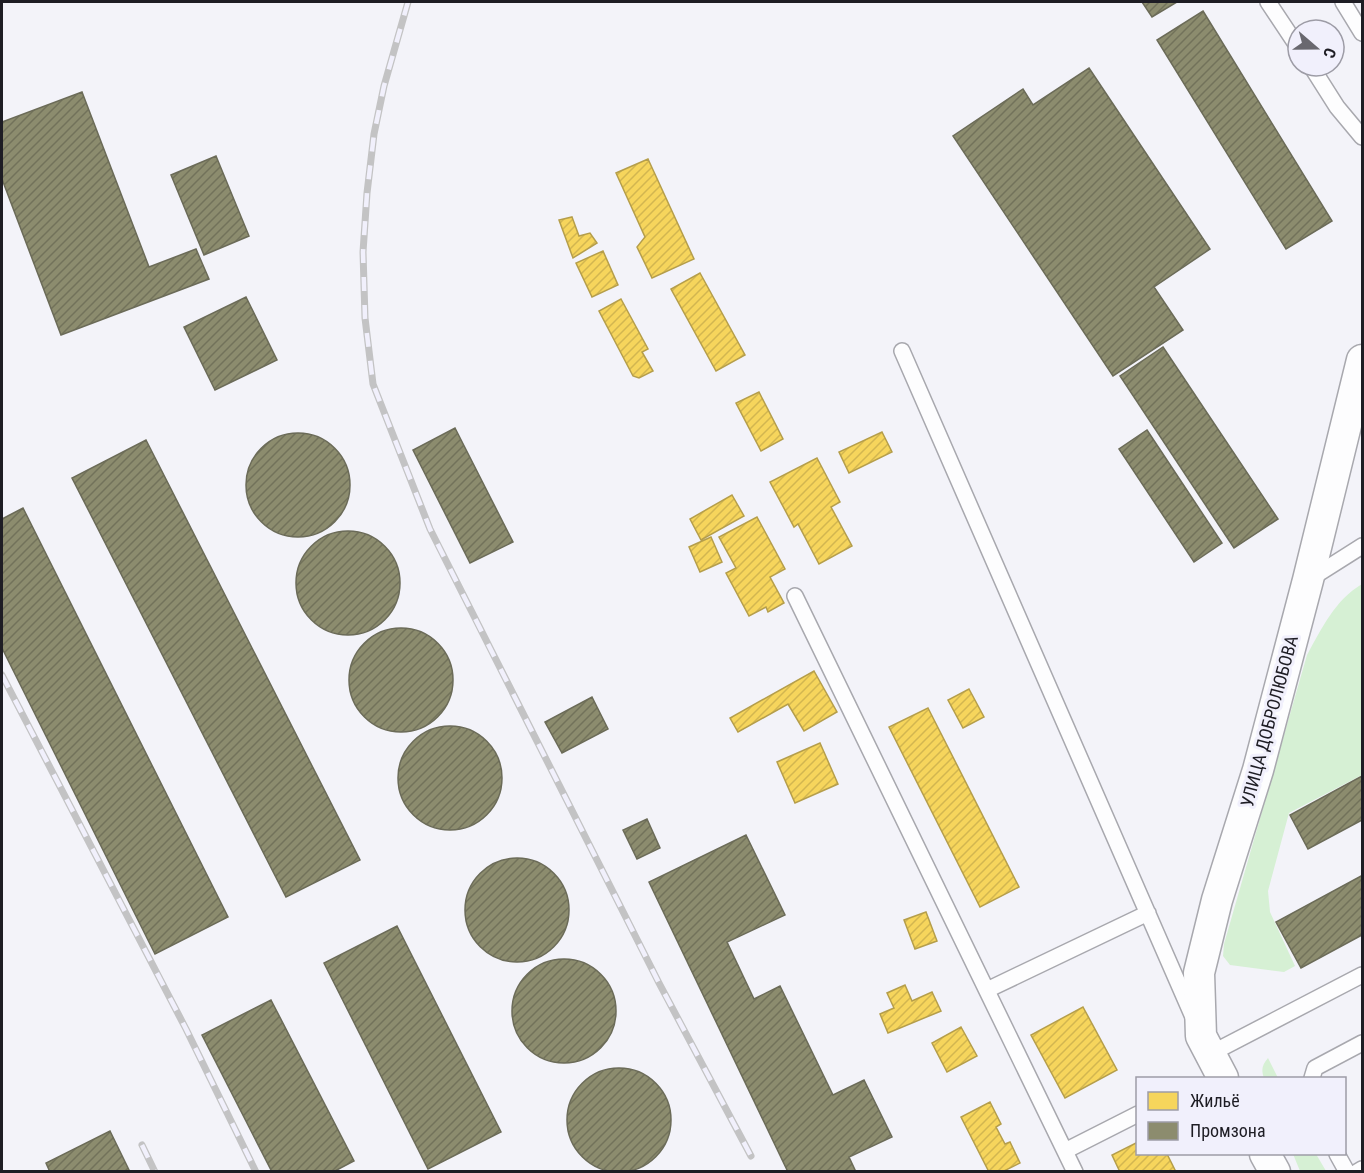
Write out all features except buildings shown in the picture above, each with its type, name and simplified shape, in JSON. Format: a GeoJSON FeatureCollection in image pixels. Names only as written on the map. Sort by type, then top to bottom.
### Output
{"type":"FeatureCollection","features":[{"type":"Feature","properties":{"kind":"street","name":"УЛИЦА ДОБРОЛЮБОВА"},"geometry":{"type":"LineString","coordinates":[[1212,1064],[1200,973],[1202,962],[1217,900],[1258,770],[1362,360]]}},
{"type":"Feature","properties":{"kind":"street"},"geometry":{"type":"LineString","coordinates":[[1266,1155],[1275,1172]]}},
{"type":"Feature","properties":{"kind":"lane"},"geometry":{"type":"LineString","coordinates":[[1268,2],[1286,29]]}},
{"type":"Feature","properties":{"kind":"lane"},"geometry":{"type":"LineString","coordinates":[[1343,2],[1362,33]]}},
{"type":"Feature","properties":{"kind":"lane"},"geometry":{"type":"LineString","coordinates":[[1319,78],[1337,107],[1362,137]]}},
{"type":"Feature","properties":{"kind":"lane"},"geometry":{"type":"LineString","coordinates":[[902,351],[1212,1064],[1362,975]]}},
{"type":"Feature","properties":{"kind":"lane"},"geometry":{"type":"LineString","coordinates":[[1308,580],[1362,546]]}},
{"type":"Feature","properties":{"kind":"lane"},"geometry":{"type":"LineString","coordinates":[[795,596],[1075,1172]]}},
{"type":"Feature","properties":{"kind":"lane"},"geometry":{"type":"LineString","coordinates":[[987,990],[1148,914]]}},
{"type":"Feature","properties":{"kind":"lane"},"geometry":{"type":"LineString","coordinates":[[1312,1077],[1315,1068],[1362,1043]]}},
{"type":"Feature","properties":{"kind":"lane"},"geometry":{"type":"LineString","coordinates":[[1065,1151],[1136,1115]]}},
{"type":"Feature","properties":{"kind":"lane"},"geometry":{"type":"LineString","coordinates":[[1338,1155],[1347,1172]]}},
{"type":"Feature","properties":{"kind":"lane"},"geometry":{"type":"LineString","coordinates":[[1357,1172],[1362,1169]]}},
{"type":"Feature","properties":{"kind":"green space"},"geometry":{"type":"Polygon","coordinates":[[[1362,584],[1362,775],[1289,813],[1268,891],[1270,912],[1295,966],[1284,972],[1230,965],[1223,956],[1224,944],[1307,655],[1337,606],[1362,584]]]}},
{"type":"Feature","properties":{"kind":"green space"},"geometry":{"type":"Polygon","coordinates":[[[1268,1058],[1278,1077],[1264,1077],[1264,1063],[1268,1058]]]}},
{"type":"Feature","properties":{"kind":"green space"},"geometry":{"type":"Polygon","coordinates":[[[1293,1155],[1317,1155],[1326,1171],[1300,1171],[1293,1155]]]}},
{"type":"Feature","properties":{"kind":"railway"},"geometry":{"type":"LineString","coordinates":[[408,2],[384,86],[374,134],[367,193],[363,252],[365,318],[373,384],[430,529],[659,983],[751,1156]]}},
{"type":"Feature","properties":{"kind":"railway"},"geometry":{"type":"LineString","coordinates":[[2,675],[186,1029],[256,1172]]}},
{"type":"Feature","properties":{"kind":"railway"},"geometry":{"type":"LineString","coordinates":[[142,1145],[155,1172]]}}]}
